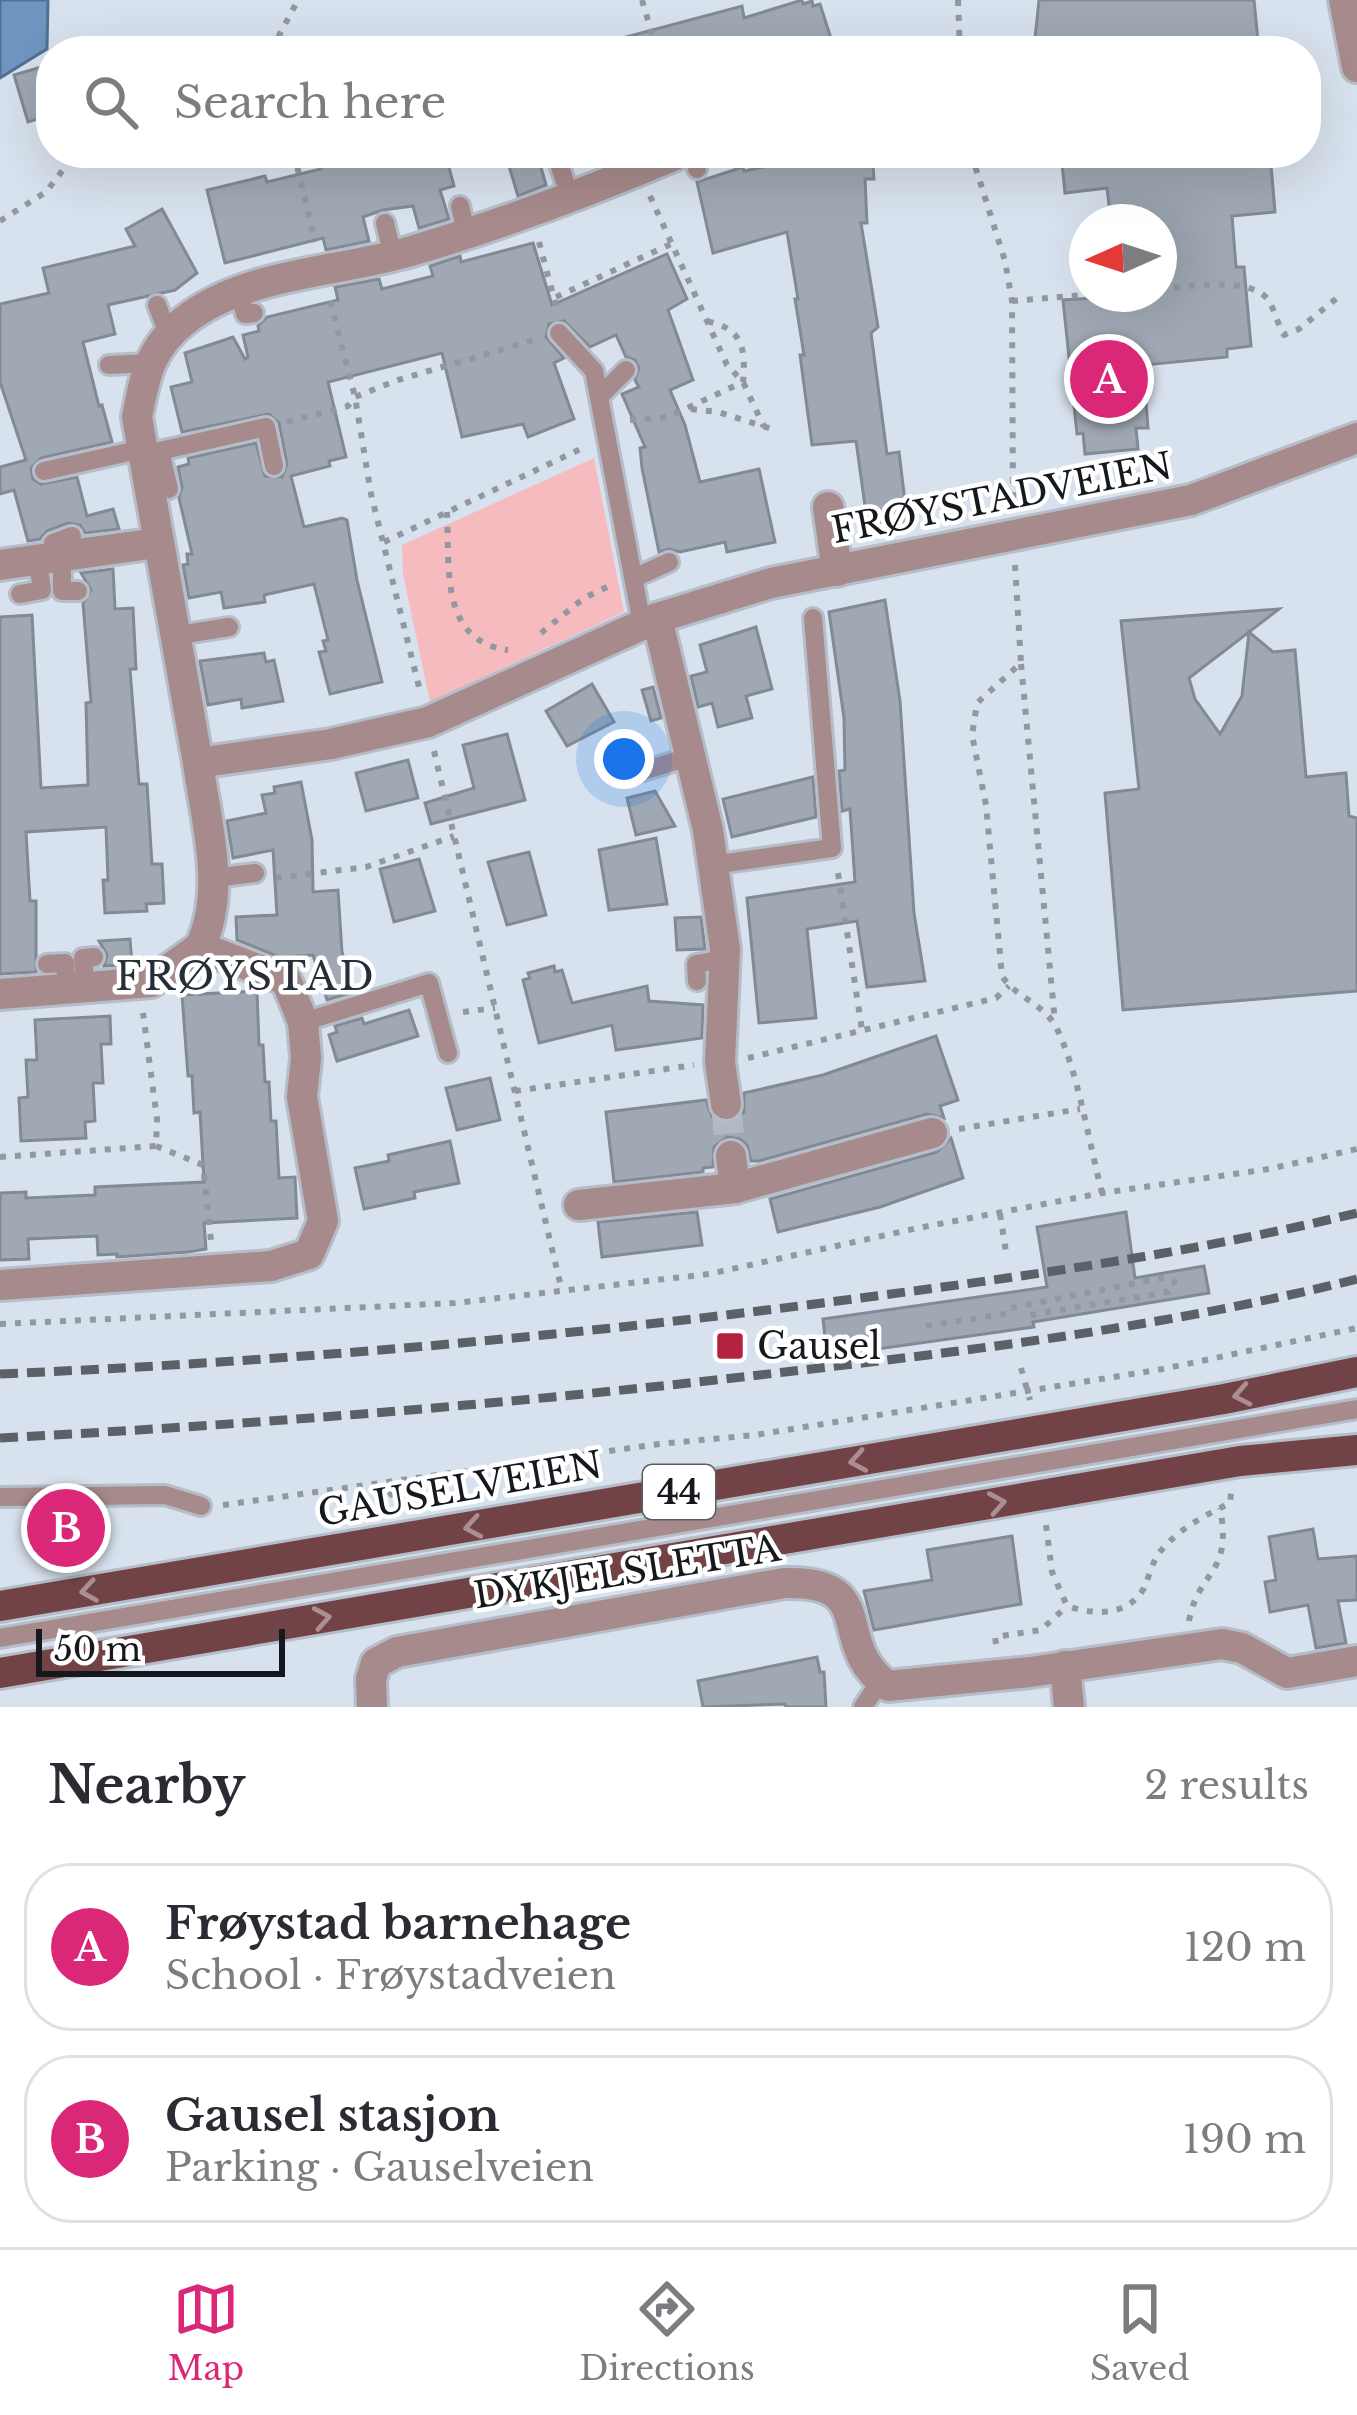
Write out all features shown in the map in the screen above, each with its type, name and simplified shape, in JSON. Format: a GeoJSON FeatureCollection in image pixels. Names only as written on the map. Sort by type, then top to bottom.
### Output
{"type":"FeatureCollection","features":[{"type":"Feature","properties":{"kind":"main road","name":"GAUSELVEIEN"},"geometry":{"type":"LineString","coordinates":[[0,1606],[1357,1372]]}},
{"type":"Feature","properties":{"kind":"main road","name":"44"},"geometry":{"type":"LineString","coordinates":[[0,1673],[1240,1461],[1357,1450]]}},
{"type":"Feature","properties":{"kind":"street"},"geometry":{"type":"LineString","coordinates":[[1343,0],[1357,68]]}},
{"type":"Feature","properties":{"kind":"street"},"geometry":{"type":"LineString","coordinates":[[0,994],[151,982],[200,947],[210,926],[214,878],[198,763],[157,543],[148,451],[137,417],[148,364],[169,335],[236,305],[273,273],[393,263],[462,231],[570,197],[623,168]]}},
{"type":"Feature","properties":{"kind":"street","name":"FRØYSTADVEIEN"},"geometry":{"type":"LineString","coordinates":[[198,763],[331,744],[428,722],[650,621],[771,584],[1191,500],[1357,438]]}},
{"type":"Feature","properties":{"kind":"street"},"geometry":{"type":"LineString","coordinates":[[828,507],[837,571]]}},
{"type":"Feature","properties":{"kind":"street"},"geometry":{"type":"LineString","coordinates":[[0,565],[157,543]]}},
{"type":"Feature","properties":{"kind":"street"},"geometry":{"type":"LineString","coordinates":[[650,621],[688,701],[692,756],[724,959],[720,1062],[726,1104]]}},
{"type":"Feature","properties":{"kind":"street"},"geometry":{"type":"LineString","coordinates":[[0,1285],[213,1272],[271,1266],[309,1254],[323,1221],[302,1097],[303,1022],[286,980],[200,947]]}},
{"type":"Feature","properties":{"kind":"street"},"geometry":{"type":"LineString","coordinates":[[579,1205],[735,1188],[932,1133]]}},
{"type":"Feature","properties":{"kind":"street"},"geometry":{"type":"LineString","coordinates":[[731,1156],[735,1188]]}},
{"type":"Feature","properties":{"kind":"street","name":"DYKJELSLETTA"},"geometry":{"type":"LineString","coordinates":[[372,1707],[376,1663],[397,1652],[784,1583],[817,1582],[834,1589],[843,1599],[867,1669],[881,1680]]}},
{"type":"Feature","properties":{"kind":"street"},"geometry":{"type":"LineString","coordinates":[[881,1680],[888,1685],[925,1684],[1234,1645],[1288,1673],[1357,1661]]}},
{"type":"Feature","properties":{"kind":"street"},"geometry":{"type":"LineString","coordinates":[[1065,1666],[1069,1707]]}},
{"type":"Feature","properties":{"kind":"lane"},"geometry":{"type":"LineString","coordinates":[[560,168],[570,197]]}},
{"type":"Feature","properties":{"kind":"lane"},"geometry":{"type":"LineString","coordinates":[[385,223],[393,263]]}},
{"type":"Feature","properties":{"kind":"lane"},"geometry":{"type":"LineString","coordinates":[[158,305],[169,335]]}},
{"type":"Feature","properties":{"kind":"lane"},"geometry":{"type":"LineString","coordinates":[[560,333],[594,371],[634,578],[650,621]]}},
{"type":"Feature","properties":{"kind":"lane"},"geometry":{"type":"LineString","coordinates":[[109,365],[148,364]]}},
{"type":"Feature","properties":{"kind":"lane"},"geometry":{"type":"LineString","coordinates":[[600,396],[626,370]]}},
{"type":"Feature","properties":{"kind":"lane"},"geometry":{"type":"LineString","coordinates":[[44,472],[266,427],[274,466]]}},
{"type":"Feature","properties":{"kind":"lane"},"geometry":{"type":"LineString","coordinates":[[148,451],[169,489]]}},
{"type":"Feature","properties":{"kind":"lane"},"geometry":{"type":"LineString","coordinates":[[57,554],[62,591],[77,591]]}},
{"type":"Feature","properties":{"kind":"lane"},"geometry":{"type":"LineString","coordinates":[[20,594],[42,590],[57,554]]}},
{"type":"Feature","properties":{"kind":"lane"},"geometry":{"type":"LineString","coordinates":[[634,578],[668,562]]}},
{"type":"Feature","properties":{"kind":"lane"},"geometry":{"type":"LineString","coordinates":[[712,865],[832,848],[813,618]]}},
{"type":"Feature","properties":{"kind":"lane"},"geometry":{"type":"LineString","coordinates":[[173,635],[229,627]]}},
{"type":"Feature","properties":{"kind":"lane"},"geometry":{"type":"LineString","coordinates":[[643,771],[692,756]]}},
{"type":"Feature","properties":{"kind":"lane"},"geometry":{"type":"LineString","coordinates":[[214,878],[255,873]]}},
{"type":"Feature","properties":{"kind":"lane"},"geometry":{"type":"LineString","coordinates":[[76,990],[83,958],[94,957]]}},
{"type":"Feature","properties":{"kind":"lane"},"geometry":{"type":"LineString","coordinates":[[697,982],[696,964],[724,959]]}},
{"type":"Feature","properties":{"kind":"lane"},"geometry":{"type":"LineString","coordinates":[[47,964],[65,963],[76,990]]}},
{"type":"Feature","properties":{"kind":"lane"},"geometry":{"type":"LineString","coordinates":[[303,1022],[429,983],[448,1053]]}},
{"type":"Feature","properties":{"kind":"lane"},"geometry":{"type":"LineString","coordinates":[[0,1638],[1357,1408]]}},
{"type":"Feature","properties":{"kind":"lane"},"geometry":{"type":"LineString","coordinates":[[0,1497],[165,1495],[201,1506]]}},
{"type":"Feature","properties":{"kind":"lane"},"geometry":{"type":"LineString","coordinates":[[863,1707],[881,1680]]}},
{"type":"Feature","properties":{"kind":"path"},"geometry":{"type":"LineString","coordinates":[[281,36],[298,0]]}},
{"type":"Feature","properties":{"kind":"path"},"geometry":{"type":"LineString","coordinates":[[642,0],[653,36]]}},
{"type":"Feature","properties":{"kind":"path"},"geometry":{"type":"LineString","coordinates":[[958,0],[959,36]]}},
{"type":"Feature","properties":{"kind":"path"},"geometry":{"type":"LineString","coordinates":[[0,221],[46,192],[64,168]]}},
{"type":"Feature","properties":{"kind":"path"},"geometry":{"type":"LineString","coordinates":[[298,168],[562,1291]]}},
{"type":"Feature","properties":{"kind":"path"},"geometry":{"type":"LineString","coordinates":[[976,168],[1005,261],[1012,301],[1013,522]]}},
{"type":"Feature","properties":{"kind":"path"},"geometry":{"type":"LineString","coordinates":[[654,208],[727,364],[743,382],[768,428],[718,412],[687,409]]}},
{"type":"Feature","properties":{"kind":"path"},"geometry":{"type":"LineString","coordinates":[[266,427],[348,406],[355,397],[398,380],[560,333],[556,297],[528,212]]}},
{"type":"Feature","properties":{"kind":"path"},"geometry":{"type":"LineString","coordinates":[[556,297],[671,244]]}},
{"type":"Feature","properties":{"kind":"path"},"geometry":{"type":"LineString","coordinates":[[1177,288],[1229,284],[1261,292],[1282,334],[1299,329],[1337,298]]}},
{"type":"Feature","properties":{"kind":"path"},"geometry":{"type":"LineString","coordinates":[[1012,301],[1069,296]]}},
{"type":"Feature","properties":{"kind":"path"},"geometry":{"type":"LineString","coordinates":[[706,321],[738,334],[744,344],[743,382]]}},
{"type":"Feature","properties":{"kind":"path"},"geometry":{"type":"LineString","coordinates":[[384,542],[627,420],[668,417],[743,382]]}},
{"type":"Feature","properties":{"kind":"path"},"geometry":{"type":"LineString","coordinates":[[447,512],[452,597],[464,628],[483,646],[509,650],[522,644]]}},
{"type":"Feature","properties":{"kind":"path"},"geometry":{"type":"LineString","coordinates":[[1015,558],[1055,1025],[1102,1193]]}},
{"type":"Feature","properties":{"kind":"path"},"geometry":{"type":"LineString","coordinates":[[534,639],[584,598],[634,578]]}},
{"type":"Feature","properties":{"kind":"path"},"geometry":{"type":"LineString","coordinates":[[1021,663],[977,703],[972,735],[986,805],[1002,976],[1055,1025]]}},
{"type":"Feature","properties":{"kind":"path"},"geometry":{"type":"LineString","coordinates":[[255,873],[275,878],[338,873],[454,836]]}},
{"type":"Feature","properties":{"kind":"path"},"geometry":{"type":"LineString","coordinates":[[832,848],[862,1030]]}},
{"type":"Feature","properties":{"kind":"path"},"geometry":{"type":"LineString","coordinates":[[137,984],[152,1064],[156,1146]]}},
{"type":"Feature","properties":{"kind":"path"},"geometry":{"type":"LineString","coordinates":[[515,1091],[720,1062],[996,998],[1009,986]]}},
{"type":"Feature","properties":{"kind":"path"},"geometry":{"type":"LineString","coordinates":[[932,1133],[1080,1109]]}},
{"type":"Feature","properties":{"kind":"path"},"geometry":{"type":"LineString","coordinates":[[0,1157],[156,1146],[189,1156],[203,1165],[213,1272]]}},
{"type":"Feature","properties":{"kind":"path"},"geometry":{"type":"LineString","coordinates":[[0,1324],[455,1303],[709,1274],[1102,1193],[1269,1168],[1357,1148]]}},
{"type":"Feature","properties":{"kind":"path"},"geometry":{"type":"LineString","coordinates":[[1000,1214],[1006,1252]]}},
{"type":"Feature","properties":{"kind":"path"},"geometry":{"type":"LineString","coordinates":[[926,1326],[1167,1277],[1174,1281],[1168,1292],[1030,1315]]}},
{"type":"Feature","properties":{"kind":"path"},"geometry":{"type":"LineString","coordinates":[[201,1506],[754,1435],[1163,1369],[1357,1328]]}},
{"type":"Feature","properties":{"kind":"path"},"geometry":{"type":"LineString","coordinates":[[1021,1368],[1030,1400]]}},
{"type":"Feature","properties":{"kind":"path"},"geometry":{"type":"LineString","coordinates":[[600,1452],[602,1467]]}},
{"type":"Feature","properties":{"kind":"path"},"geometry":{"type":"LineString","coordinates":[[1046,1525],[1052,1572],[1067,1606],[1087,1613],[1126,1607],[1140,1595],[1157,1556],[1192,1522],[1230,1503],[1232,1484]]}},
{"type":"Feature","properties":{"kind":"path"},"geometry":{"type":"LineString","coordinates":[[1189,1648],[1191,1608],[1221,1560],[1220,1508]]}},
{"type":"Feature","properties":{"kind":"path"},"geometry":{"type":"LineString","coordinates":[[1041,1630],[1067,1606]]}},
{"type":"Feature","properties":{"kind":"shaded area"},"geometry":{"type":"Polygon","coordinates":[[[594,458],[624,612],[430,702],[403,574],[402,545],[594,458]]]}},
{"type":"Feature","properties":{"kind":"water"},"geometry":{"type":"Polygon","coordinates":[[[0,0],[48,0],[47,36],[36,36],[36,56],[0,78],[0,0]]]}},
{"type":"Feature","properties":{"kind":"building"},"geometry":{"type":"Polygon","coordinates":[[[1039,0],[1254,0],[1258,36],[1035,36],[1039,0]]]}},
{"type":"Feature","properties":{"kind":"building"},"geometry":{"type":"Polygon","coordinates":[[[812,1],[813,6],[820,4],[830,36],[630,36],[742,6],[744,18],[812,1]]]}},
{"type":"Feature","properties":{"kind":"building"},"geometry":{"type":"Polygon","coordinates":[[[36,68],[36,120],[28,122],[14,75],[36,68]]]}},
{"type":"Feature","properties":{"kind":"building"},"geometry":{"type":"Polygon","coordinates":[[[449,168],[454,186],[440,190],[449,219],[419,228],[413,206],[383,210],[363,217],[369,241],[326,250],[323,238],[225,263],[207,190],[321,169],[449,168]]]}},
{"type":"Feature","properties":{"kind":"building"},"geometry":{"type":"Polygon","coordinates":[[[510,168],[541,168],[546,185],[518,196],[510,168]]]}},
{"type":"Feature","properties":{"kind":"building"},"geometry":{"type":"Polygon","coordinates":[[[740,168],[873,168],[874,179],[865,179],[867,223],[861,223],[878,327],[871,333],[887,454],[899,452],[908,526],[869,535],[856,441],[812,445],[787,232],[713,253],[697,182],[740,168]]]}},
{"type":"Feature","properties":{"kind":"building"},"geometry":{"type":"Polygon","coordinates":[[[1062,168],[1271,168],[1275,212],[1232,216],[1236,267],[1244,267],[1251,346],[1227,349],[1227,357],[1143,365],[1148,428],[1136,428],[1138,449],[1085,454],[1083,433],[1077,434],[1063,300],[1069,300],[1069,312],[1177,312],[1177,204],[1109,204],[1107,188],[1065,193],[1062,168]]]}},
{"type":"Feature","properties":{"kind":"building"},"geometry":{"type":"Polygon","coordinates":[[[162,209],[197,273],[175,290],[108,305],[115,334],[83,342],[112,442],[41,458],[31,468],[33,479],[41,484],[77,477],[87,516],[113,509],[119,529],[85,533],[80,525],[68,523],[28,541],[14,490],[0,494],[0,467],[26,460],[0,382],[0,304],[49,293],[43,268],[135,246],[126,229],[162,209]]]}},
{"type":"Feature","properties":{"kind":"building"},"geometry":{"type":"Polygon","coordinates":[[[533,243],[552,305],[667,254],[687,299],[668,310],[693,380],[670,390],[700,482],[759,469],[775,542],[727,552],[725,542],[659,552],[642,468],[640,448],[645,447],[622,394],[639,387],[635,380],[639,368],[626,357],[616,335],[590,347],[564,321],[549,324],[546,337],[564,358],[554,363],[574,419],[528,437],[523,424],[462,437],[442,353],[328,382],[346,457],[291,476],[304,527],[347,520],[382,682],[330,694],[319,652],[326,651],[323,641],[328,640],[314,584],[264,595],[265,602],[224,608],[221,592],[189,598],[183,565],[188,564],[187,554],[192,554],[179,498],[178,467],[189,464],[188,458],[256,443],[265,476],[282,477],[287,464],[279,423],[269,414],[182,432],[171,387],[192,382],[185,353],[233,337],[245,359],[243,335],[259,331],[267,317],[338,300],[335,287],[379,279],[382,289],[433,276],[430,266],[460,256],[461,262],[533,243]]]}},
{"type":"Feature","properties":{"kind":"building"},"geometry":{"type":"Polygon","coordinates":[[[113,569],[115,609],[133,608],[136,669],[130,669],[139,784],[147,784],[152,864],[162,864],[164,903],[146,904],[147,911],[105,913],[106,827],[26,832],[30,901],[36,901],[36,972],[0,974],[0,617],[32,615],[41,788],[88,785],[86,703],[91,702],[83,603],[91,590],[81,573],[113,569]]]}},
{"type":"Feature","properties":{"kind":"building"},"geometry":{"type":"Polygon","coordinates":[[[885,600],[900,701],[914,913],[925,981],[867,987],[857,921],[807,929],[816,1018],[759,1023],[747,898],[855,882],[850,809],[842,811],[839,771],[845,770],[844,718],[829,612],[885,600]]]}},
{"type":"Feature","properties":{"kind":"building"},"geometry":{"type":"Polygon","coordinates":[[[1279,609],[1249,632],[1273,652],[1295,650],[1306,777],[1346,773],[1349,816],[1357,818],[1357,991],[1123,1010],[1105,793],[1139,789],[1121,621],[1279,609]],[[1249,632],[1189,678],[1195,699],[1220,734],[1242,696],[1249,632]]]}},
{"type":"Feature","properties":{"kind":"building"},"geometry":{"type":"Polygon","coordinates":[[[756,627],[772,689],[746,696],[752,718],[718,727],[712,703],[698,707],[691,676],[707,672],[700,645],[756,627]]]}},
{"type":"Feature","properties":{"kind":"building"},"geometry":{"type":"Polygon","coordinates":[[[264,653],[266,662],[274,660],[283,701],[242,708],[241,699],[208,705],[200,661],[264,653]]]}},
{"type":"Feature","properties":{"kind":"building"},"geometry":{"type":"Polygon","coordinates":[[[592,684],[614,722],[567,746],[546,711],[592,684]]]}},
{"type":"Feature","properties":{"kind":"building"},"geometry":{"type":"Polygon","coordinates":[[[653,687],[661,718],[651,721],[642,690],[653,687]]]}},
{"type":"Feature","properties":{"kind":"building"},"geometry":{"type":"Polygon","coordinates":[[[507,734],[525,800],[431,824],[425,803],[474,788],[463,745],[507,734]]]}},
{"type":"Feature","properties":{"kind":"building"},"geometry":{"type":"Polygon","coordinates":[[[408,760],[418,798],[366,811],[356,773],[408,760]]]}},
{"type":"Feature","properties":{"kind":"building"},"geometry":{"type":"Polygon","coordinates":[[[813,777],[816,817],[732,837],[723,799],[813,777]]]}},
{"type":"Feature","properties":{"kind":"building"},"geometry":{"type":"Polygon","coordinates":[[[301,782],[312,840],[313,892],[338,890],[342,952],[354,992],[327,1000],[313,955],[279,957],[237,940],[236,917],[277,915],[273,850],[233,858],[227,821],[266,813],[262,795],[275,793],[274,787],[301,782]]]}},
{"type":"Feature","properties":{"kind":"building"},"geometry":{"type":"Polygon","coordinates":[[[655,791],[675,826],[636,835],[627,798],[655,791]]]}},
{"type":"Feature","properties":{"kind":"building"},"geometry":{"type":"Polygon","coordinates":[[[656,838],[667,904],[609,910],[599,850],[656,838]]]}},
{"type":"Feature","properties":{"kind":"building"},"geometry":{"type":"Polygon","coordinates":[[[529,852],[546,915],[507,925],[488,862],[529,852]]]}},
{"type":"Feature","properties":{"kind":"building"},"geometry":{"type":"Polygon","coordinates":[[[419,859],[435,911],[394,922],[380,869],[419,859]]]}},
{"type":"Feature","properties":{"kind":"building"},"geometry":{"type":"Polygon","coordinates":[[[701,917],[705,949],[677,950],[675,918],[701,917]]]}},
{"type":"Feature","properties":{"kind":"building"},"geometry":{"type":"Polygon","coordinates":[[[130,939],[132,964],[104,966],[107,955],[99,941],[130,939]]]}},
{"type":"Feature","properties":{"kind":"building"},"geometry":{"type":"Polygon","coordinates":[[[554,966],[555,972],[562,970],[572,1003],[647,986],[649,1001],[703,1005],[702,1038],[616,1050],[612,1025],[539,1043],[523,980],[530,978],[528,973],[554,966]]]}},
{"type":"Feature","properties":{"kind":"building"},"geometry":{"type":"Polygon","coordinates":[[[257,991],[259,1045],[263,1045],[265,1082],[269,1082],[271,1121],[276,1121],[279,1178],[295,1177],[297,1218],[204,1223],[206,1249],[188,1252],[98,1255],[97,1236],[28,1239],[29,1259],[0,1260],[0,1193],[26,1192],[26,1198],[95,1195],[95,1187],[204,1182],[200,1112],[194,1113],[192,1076],[188,1076],[182,995],[257,991]]]}},
{"type":"Feature","properties":{"kind":"building"},"geometry":{"type":"Polygon","coordinates":[[[409,1010],[418,1036],[337,1061],[329,1035],[337,1032],[335,1026],[362,1018],[364,1024],[409,1010]]]}},
{"type":"Feature","properties":{"kind":"building"},"geometry":{"type":"Polygon","coordinates":[[[110,1016],[111,1044],[101,1044],[103,1083],[93,1083],[95,1121],[85,1122],[86,1138],[21,1141],[19,1098],[28,1097],[26,1060],[37,1060],[35,1020],[110,1016]]]}},
{"type":"Feature","properties":{"kind":"building"},"geometry":{"type":"Polygon","coordinates":[[[936,1036],[958,1100],[940,1106],[944,1118],[927,1114],[759,1161],[751,1161],[740,1139],[727,1137],[714,1147],[713,1167],[703,1172],[614,1182],[606,1112],[706,1100],[712,1117],[730,1123],[744,1112],[744,1093],[823,1075],[936,1036]]]}},
{"type":"Feature","properties":{"kind":"building"},"geometry":{"type":"Polygon","coordinates":[[[490,1078],[500,1120],[457,1130],[446,1088],[490,1078]]]}},
{"type":"Feature","properties":{"kind":"building"},"geometry":{"type":"Polygon","coordinates":[[[951,1138],[963,1178],[880,1207],[778,1232],[770,1199],[937,1152],[951,1138]]]}},
{"type":"Feature","properties":{"kind":"building"},"geometry":{"type":"Polygon","coordinates":[[[450,1141],[459,1183],[364,1209],[355,1168],[450,1141]]]}},
{"type":"Feature","properties":{"kind":"building"},"geometry":{"type":"Polygon","coordinates":[[[697,1212],[702,1245],[602,1257],[598,1222],[697,1212]]]}},
{"type":"Feature","properties":{"kind":"building"},"geometry":{"type":"Polygon","coordinates":[[[1126,1212],[1135,1278],[1204,1266],[1209,1293],[1033,1322],[1034,1327],[827,1356],[823,1319],[1047,1287],[1037,1227],[1126,1212]]]}},
{"type":"Feature","properties":{"kind":"building"},"geometry":{"type":"Polygon","coordinates":[[[1313,1529],[1318,1559],[1357,1556],[1357,1600],[1338,1601],[1346,1643],[1316,1648],[1308,1605],[1270,1612],[1265,1582],[1276,1580],[1269,1537],[1313,1529]]]}},
{"type":"Feature","properties":{"kind":"building"},"geometry":{"type":"Polygon","coordinates":[[[1012,1536],[1021,1604],[874,1630],[864,1591],[932,1580],[927,1550],[1012,1536]]]}},
{"type":"Feature","properties":{"kind":"building"},"geometry":{"type":"Polygon","coordinates":[[[817,1657],[820,1672],[824,1672],[826,1707],[703,1707],[698,1681],[817,1657]]]}},
{"type":"Feature","properties":{"kind":"tunnel"},"geometry":{"type":"LineString","coordinates":[[726,1104],[731,1156]]}},
{"type":"Feature","properties":{"kind":"railway"},"geometry":{"type":"LineString","coordinates":[[0,1374],[416,1347],[727,1315],[1095,1265],[1357,1213]]}},
{"type":"Feature","properties":{"kind":"railway"},"geometry":{"type":"LineString","coordinates":[[0,1438],[393,1411],[857,1364],[1144,1323],[1357,1279]]}},
{"type":"Feature","properties":{"kind":"place","name":"Frøystad barnehage"},"geometry":{"type":"Point","coordinates":[1109,379]}},
{"type":"Feature","properties":{"kind":"place","name":"Gausel"},"geometry":{"type":"Point","coordinates":[730,1346]}},
{"type":"Feature","properties":{"kind":"place","name":"Gausel stasjon"},"geometry":{"type":"Point","coordinates":[66,1528]}},
{"type":"Feature","properties":{"kind":"district","name":"FRØYSTAD"},"geometry":{"type":"Point","coordinates":[246,976]}}]}
